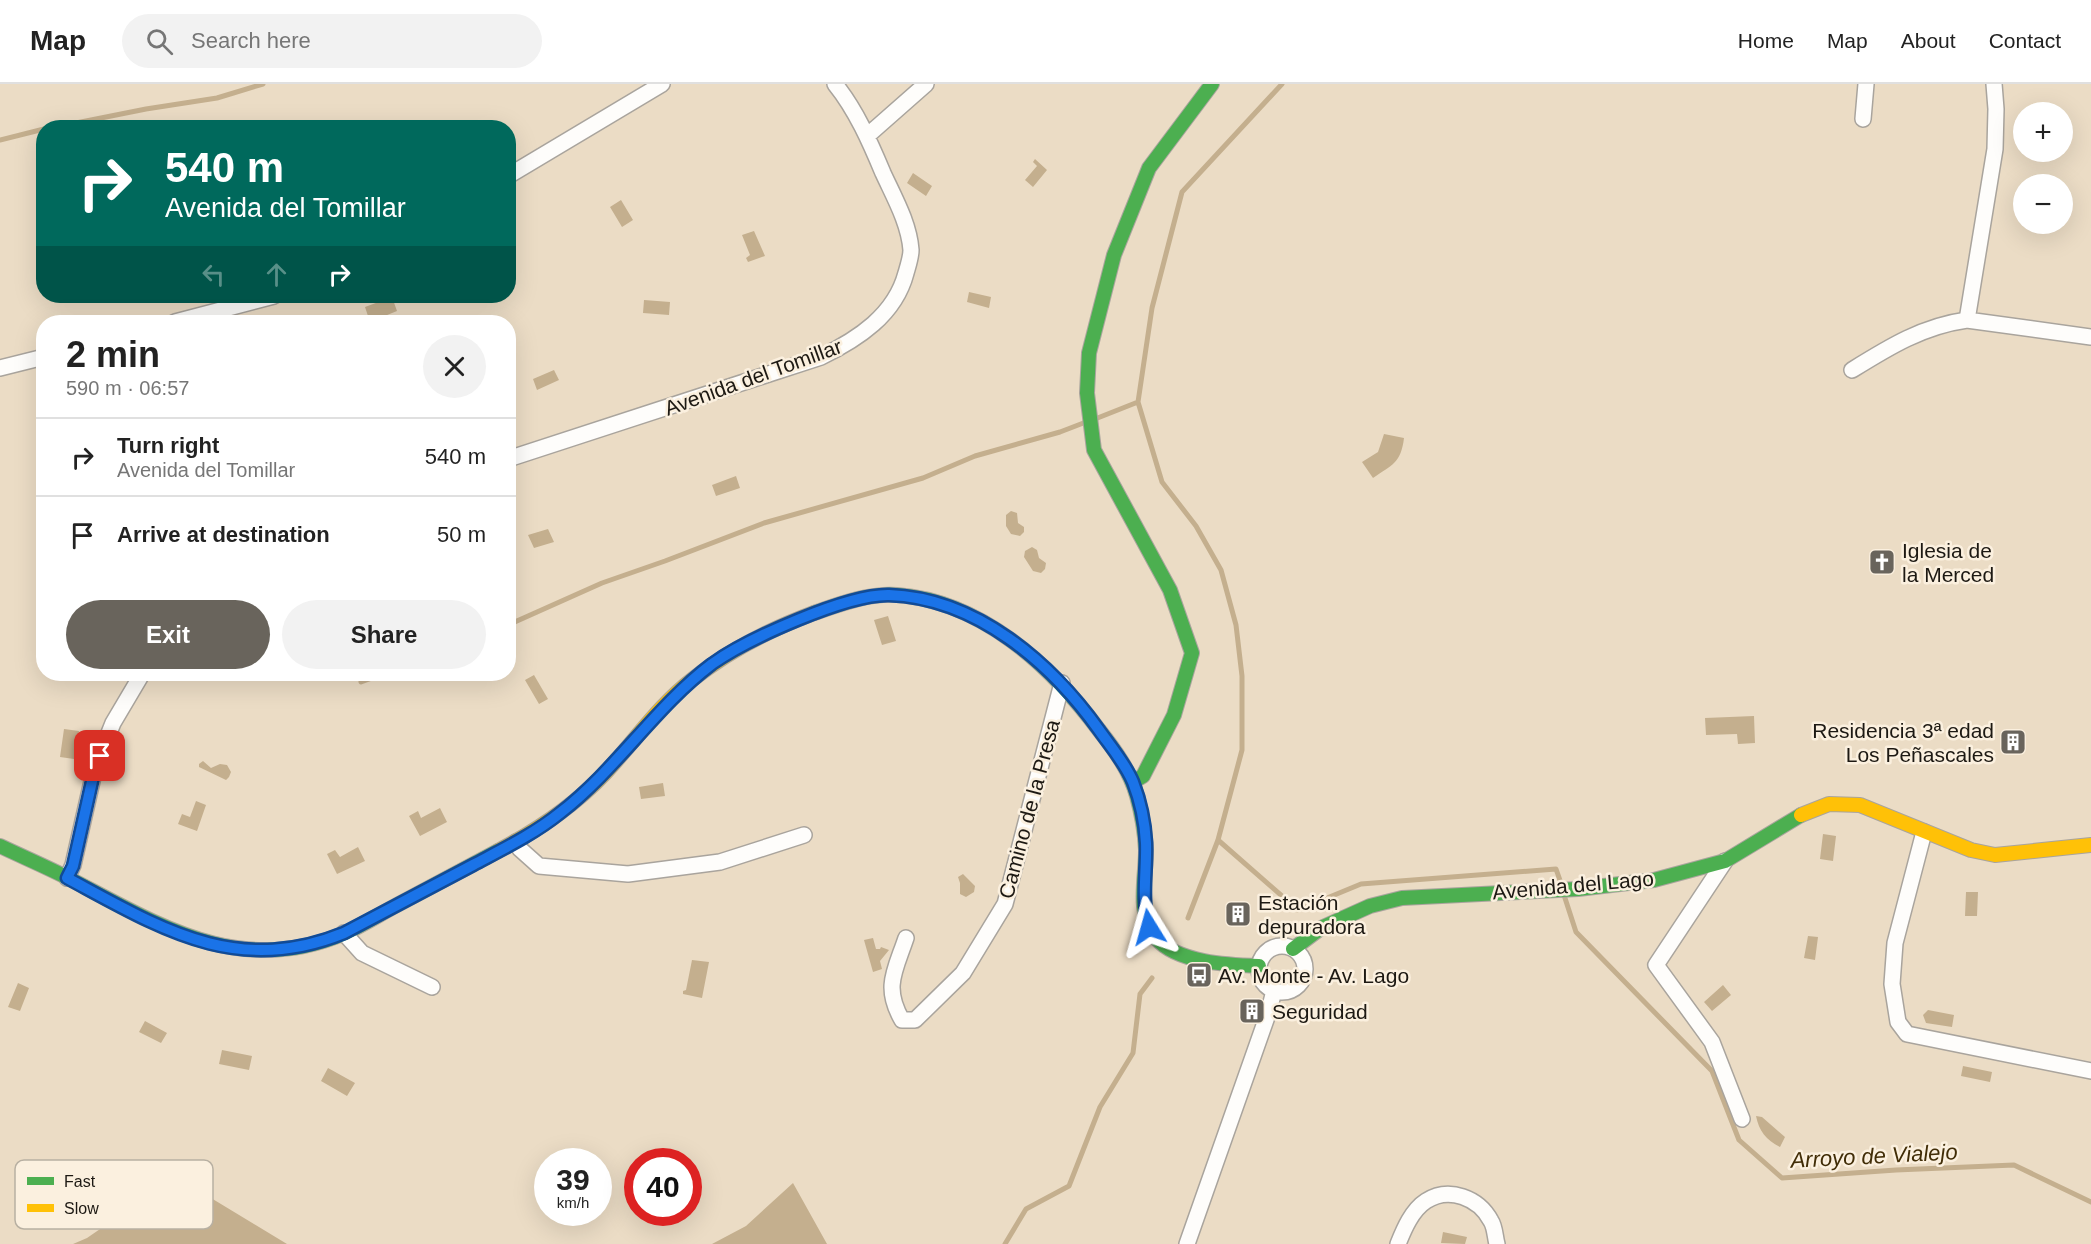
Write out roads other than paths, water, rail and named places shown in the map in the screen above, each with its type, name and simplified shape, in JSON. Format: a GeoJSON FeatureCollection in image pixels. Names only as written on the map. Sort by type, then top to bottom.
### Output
{"type":"FeatureCollection","features":[{"type":"Feature","properties":{"kind":"street"},"geometry":{"type":"LineString","coordinates":[[516,171],[662,84]]}},
{"type":"Feature","properties":{"kind":"street","name":"Avenida del Tomillar"},"geometry":{"type":"LineString","coordinates":[[516,456],[820,357],[847,344],[870,328],[891,305],[903,284],[911,252],[906,225],[867,136],[835,84]]}},
{"type":"Feature","properties":{"kind":"street"},"geometry":{"type":"LineString","coordinates":[[867,136],[926,84]]}},
{"type":"Feature","properties":{"kind":"street"},"geometry":{"type":"LineString","coordinates":[[1133,782],[1143,776],[1174,716],[1192,652],[1170,590],[1094,450],[1087,393],[1089,353],[1114,255],[1149,168],[1212,84]]}},
{"type":"Feature","properties":{"kind":"street"},"geometry":{"type":"LineString","coordinates":[[1863,119],[1866,84]]}},
{"type":"Feature","properties":{"kind":"street"},"geometry":{"type":"LineString","coordinates":[[1967,320],[1995,149],[1994,84]]}},
{"type":"Feature","properties":{"kind":"street"},"geometry":{"type":"LineString","coordinates":[[202,315],[247,303]]}},
{"type":"Feature","properties":{"kind":"street"},"geometry":{"type":"LineString","coordinates":[[1852,370],[1920,331],[1950,322],[1967,320],[2091,337]]}},
{"type":"Feature","properties":{"kind":"street"},"geometry":{"type":"LineString","coordinates":[[0,368],[36,359]]}},
{"type":"Feature","properties":{"kind":"street"},"geometry":{"type":"LineString","coordinates":[[0,846],[184,937],[229,948],[280,950],[324,941],[344,933],[516,842],[558,816],[592,788],[676,693],[715,662],[756,639],[803,618],[856,600],[887,595],[918,599],[953,609],[1008,637],[1062,683],[1119,757],[1133,782],[1146,840],[1145,912],[1149,927],[1157,939],[1170,950],[1188,957],[1232,965],[1259,966]]}},
{"type":"Feature","properties":{"kind":"street"},"geometry":{"type":"LineString","coordinates":[[67,878],[73,866],[95,768],[113,723],[138,681]]}},
{"type":"Feature","properties":{"kind":"street","name":"Camino de la Presa"},"geometry":{"type":"LineString","coordinates":[[906,938],[890,984],[893,1005],[902,1020],[915,1020],[963,973],[1005,904],[1062,683]]}},
{"type":"Feature","properties":{"kind":"street","name":"Avenida del Lago"},"geometry":{"type":"LineString","coordinates":[[1293,949],[1321,927],[1370,906],[1402,898],[1436,894],[1548,892],[1578,889],[1654,880],[1725,861],[1800,815],[1829,804],[1860,805],[1971,850],[1995,855],[2091,845]]}},
{"type":"Feature","properties":{"kind":"street"},"geometry":{"type":"LineString","coordinates":[[1924,832],[1895,944],[1893,984],[1898,1022],[1907,1034],[2091,1071]]}},
{"type":"Feature","properties":{"kind":"street"},"geometry":{"type":"LineString","coordinates":[[516,842],[520,849],[539,866],[628,874],[720,862],[804,835]]}},
{"type":"Feature","properties":{"kind":"street"},"geometry":{"type":"LineString","coordinates":[[1725,861],[1656,965],[1712,1042],[1742,1119]]}},
{"type":"Feature","properties":{"kind":"street"},"geometry":{"type":"LineString","coordinates":[[344,933],[362,953],[432,987]]}},
{"type":"Feature","properties":{"kind":"street"},"geometry":{"type":"LineString","coordinates":[[1284,946],[1293,949],[1300,955],[1304,964],[1304,974],[1300,983],[1293,989],[1283,992],[1274,991],[1265,985],[1260,976],[1259,966],[1262,958],[1275,947],[1284,946]]}},
{"type":"Feature","properties":{"kind":"street"},"geometry":{"type":"LineString","coordinates":[[1187,1244],[1268,1014],[1274,991]]}},
{"type":"Feature","properties":{"kind":"street"},"geometry":{"type":"LineString","coordinates":[[1398,1244],[1412,1215],[1426,1201],[1443,1194],[1461,1195],[1479,1206],[1492,1222],[1497,1244]]}},
{"type":"Feature","properties":{"kind":"waterway"},"geometry":{"type":"LineString","coordinates":[[91,120],[217,98],[263,84]]}},
{"type":"Feature","properties":{"kind":"waterway"},"geometry":{"type":"LineString","coordinates":[[1188,918],[1218,840],[1242,750],[1242,676],[1236,625],[1221,570],[1196,526],[1162,482],[1138,402],[1152,308],[1182,192],[1282,84]]}},
{"type":"Feature","properties":{"kind":"waterway"},"geometry":{"type":"LineString","coordinates":[[0,140],[36,131]]}},
{"type":"Feature","properties":{"kind":"waterway"},"geometry":{"type":"LineString","coordinates":[[1095,419],[1138,402]]}},
{"type":"Feature","properties":{"kind":"waterway"},"geometry":{"type":"LineString","coordinates":[[516,621],[602,583],[764,523],[923,478],[975,456],[1060,432],[1086,422]]}},
{"type":"Feature","properties":{"kind":"waterway"},"geometry":{"type":"LineString","coordinates":[[1218,840],[1298,910],[1361,884],[1556,869],[1562,886]]}},
{"type":"Feature","properties":{"kind":"waterway","name":"Arroyo de Vialejo"},"geometry":{"type":"LineString","coordinates":[[1564,895],[1576,932],[1712,1071],[1739,1140],[1782,1178],[2014,1165],[2091,1202]]}},
{"type":"Feature","properties":{"kind":"waterway"},"geometry":{"type":"LineString","coordinates":[[1005,1244],[1026,1209],[1069,1186],[1100,1107],[1133,1053],[1140,994],[1152,978]]}},
{"type":"Feature","properties":{"kind":"place","name":"Iglesia de la Merced"},"geometry":{"type":"Point","coordinates":[1882,562]}},
{"type":"Feature","properties":{"kind":"place","name":"Residencia 3ª edad Los Peñascales"},"geometry":{"type":"Point","coordinates":[2013,742]}},
{"type":"Feature","properties":{"kind":"place","name":"Estación depuradora"},"geometry":{"type":"Point","coordinates":[1238,914]}},
{"type":"Feature","properties":{"kind":"place","name":"Av. Monte - Av. Lago"},"geometry":{"type":"Point","coordinates":[1199,975]}},
{"type":"Feature","properties":{"kind":"place","name":"Seguridad"},"geometry":{"type":"Point","coordinates":[1252,1011]}}]}
